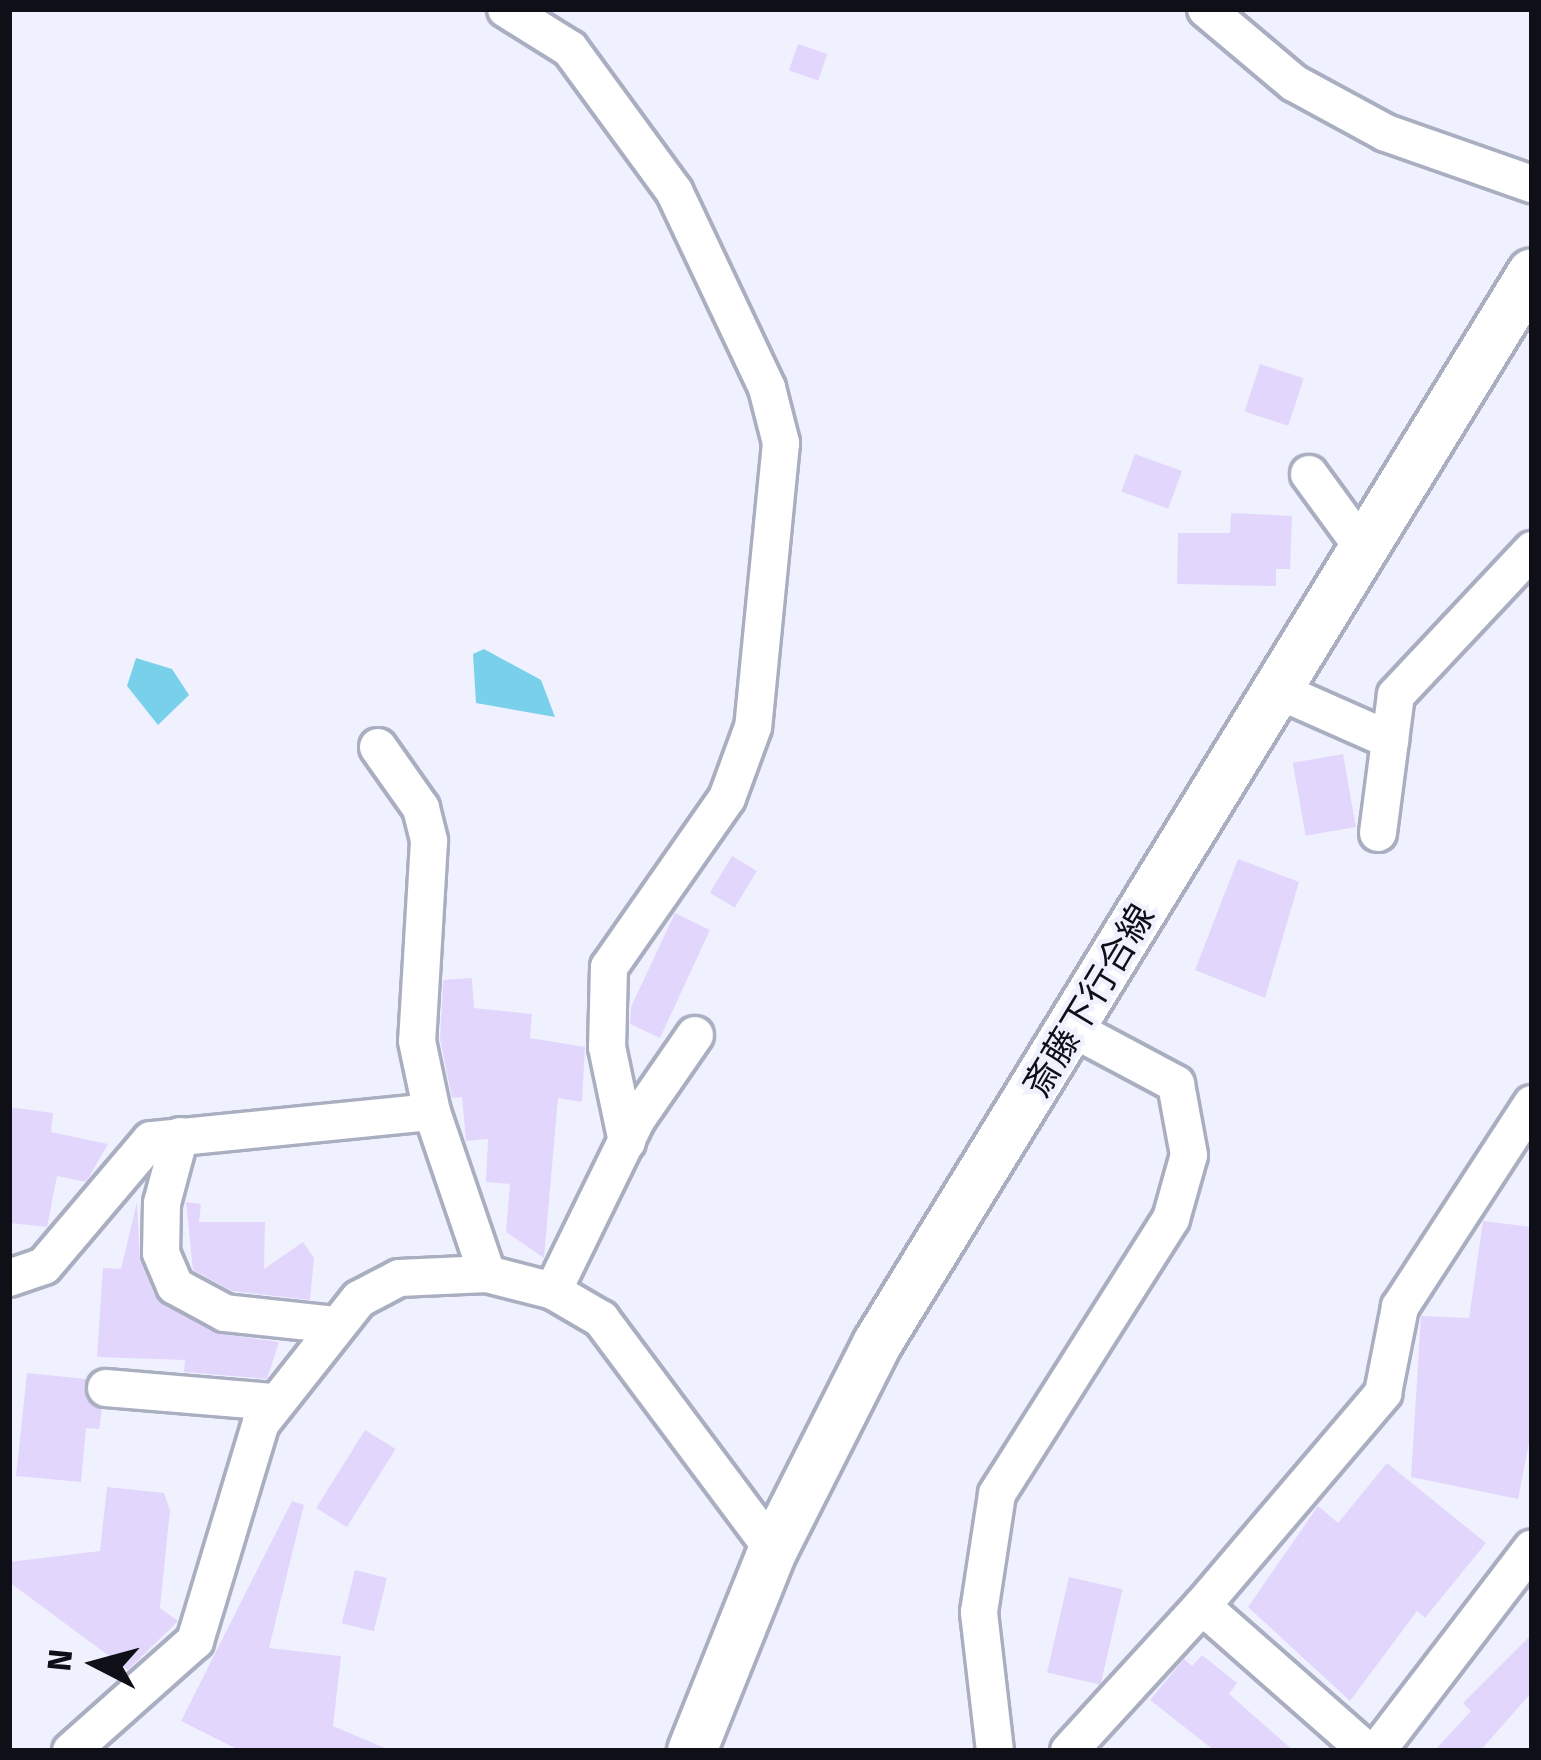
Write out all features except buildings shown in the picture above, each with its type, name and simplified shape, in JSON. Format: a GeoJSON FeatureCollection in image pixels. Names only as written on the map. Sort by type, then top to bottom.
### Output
{"type":"FeatureCollection","features":[{"type":"Feature","properties":{"kind":"main road","name":"斎藤下行合線"},"geometry":{"type":"LineString","coordinates":[[692,1751],[773,1550],[877,1344],[1532,273]]}},
{"type":"Feature","properties":{"kind":"street"},"geometry":{"type":"LineString","coordinates":[[506,9],[570,49],[674,191],[767,388],[781,443],[753,727],[727,798],[609,967],[607,1047],[627,1142]]}},
{"type":"Feature","properties":{"kind":"street"},"geometry":{"type":"LineString","coordinates":[[1206,9],[1294,83],[1386,133],[1532,184]]}},
{"type":"Feature","properties":{"kind":"street"},"geometry":{"type":"LineString","coordinates":[[1309,474],[1363,548]]}},
{"type":"Feature","properties":{"kind":"street"},"geometry":{"type":"LineString","coordinates":[[1378,833],[1396,694],[1532,550]]}},
{"type":"Feature","properties":{"kind":"street"},"geometry":{"type":"LineString","coordinates":[[1277,690],[1390,740]]}},
{"type":"Feature","properties":{"kind":"street"},"geometry":{"type":"LineString","coordinates":[[378,747],[421,808],[429,841],[417,1041],[432,1112],[487,1274]]}},
{"type":"Feature","properties":{"kind":"street"},"geometry":{"type":"LineString","coordinates":[[995,1751],[979,1612],[997,1494],[1171,1219],[1189,1155],[1176,1084],[1073,1029]]}},
{"type":"Feature","properties":{"kind":"street"},"geometry":{"type":"LineString","coordinates":[[553,1292],[627,1142],[695,1035]]}},
{"type":"Feature","properties":{"kind":"street"},"geometry":{"type":"LineString","coordinates":[[1070,1751],[1202,1606],[1384,1393],[1400,1307],[1532,1104]]}},
{"type":"Feature","properties":{"kind":"street"},"geometry":{"type":"LineString","coordinates":[[9,1278],[44,1266],[151,1140],[432,1112]]}},
{"type":"Feature","properties":{"kind":"street"},"geometry":{"type":"LineString","coordinates":[[180,1136],[162,1203],[161,1253],[175,1286],[225,1313],[334,1325]]}},
{"type":"Feature","properties":{"kind":"street"},"geometry":{"type":"LineString","coordinates":[[71,1751],[195,1641],[232,1498],[274,1402],[334,1325],[399,1278],[487,1274],[553,1292],[602,1319],[773,1550]]}},
{"type":"Feature","properties":{"kind":"street"},"geometry":{"type":"LineString","coordinates":[[106,1388],[274,1402]]}},
{"type":"Feature","properties":{"kind":"street"},"geometry":{"type":"LineString","coordinates":[[1377,1751],[1532,1548]]}},
{"type":"Feature","properties":{"kind":"street"},"geometry":{"type":"LineString","coordinates":[[1202,1606],[1366,1751]]}},
{"type":"Feature","properties":{"kind":"water"},"geometry":{"type":"Polygon","coordinates":[[[484,649],[541,680],[555,717],[476,703],[473,654],[484,649]]]}},
{"type":"Feature","properties":{"kind":"water"},"geometry":{"type":"Polygon","coordinates":[[[136,658],[172,669],[189,695],[158,725],[127,686],[136,658]]]}}]}
